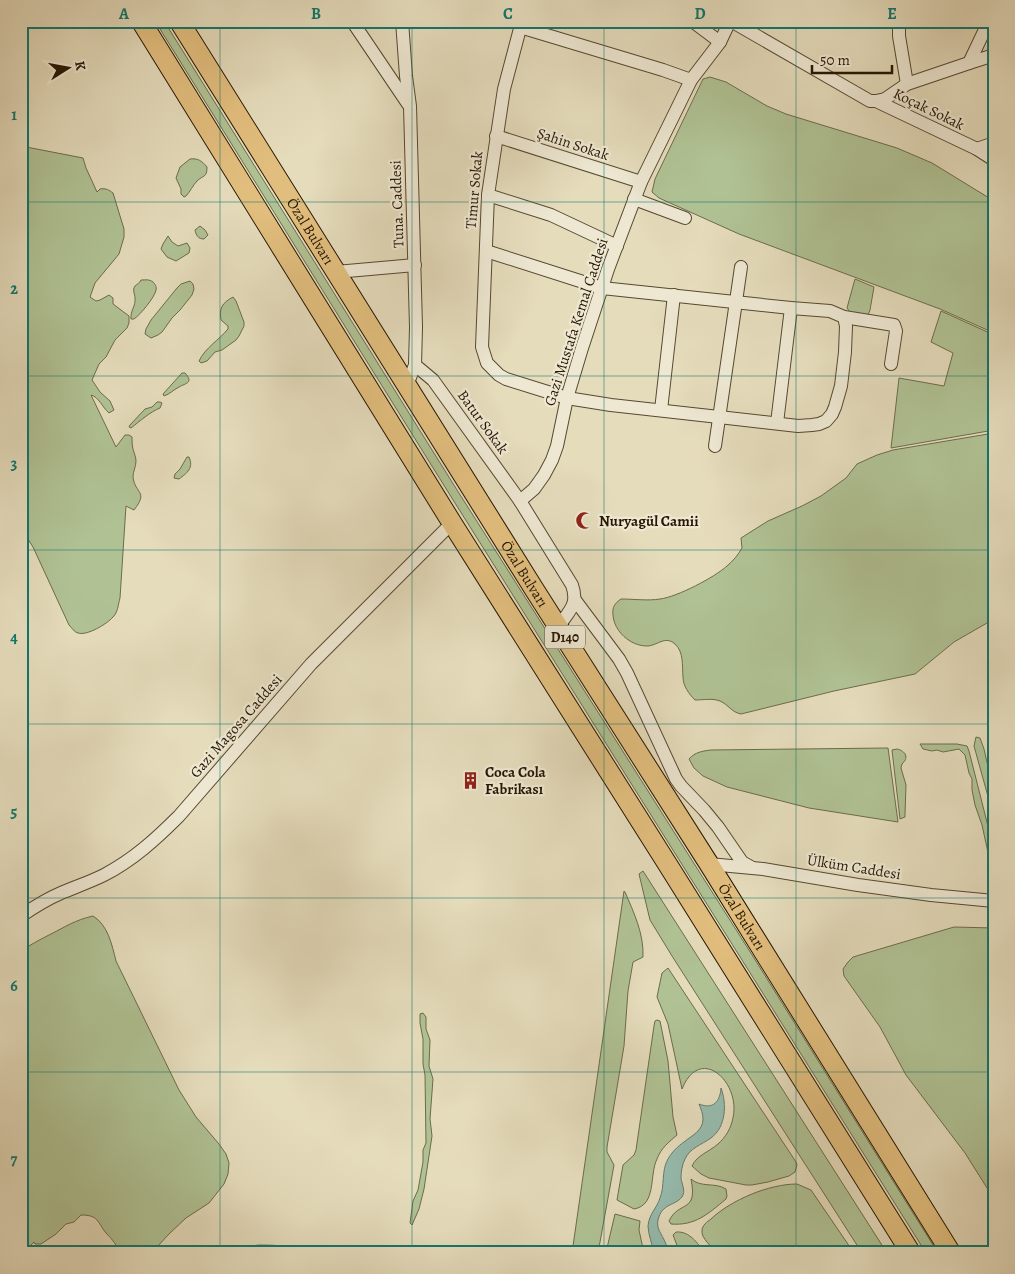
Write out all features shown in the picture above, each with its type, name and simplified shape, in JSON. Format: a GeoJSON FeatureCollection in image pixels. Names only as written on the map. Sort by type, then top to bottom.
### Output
{"type":"FeatureCollection","features":[{"type":"Feature","properties":{"kind":"highway","name":"D140"},"geometry":{"type":"LineString","coordinates":[[140,21],[452,523],[911,1253]]}},
{"type":"Feature","properties":{"kind":"highway","name":"Özal Bulvarı"},"geometry":{"type":"LineString","coordinates":[[179,21],[951,1253]]}},
{"type":"Feature","properties":{"kind":"street"},"geometry":{"type":"LineString","coordinates":[[352,21],[410,106]]}},
{"type":"Feature","properties":{"kind":"street","name":"Tuna. Caddesi"},"geometry":{"type":"LineString","coordinates":[[402,21],[410,106],[415,265],[415,365],[406,385]]}},
{"type":"Feature","properties":{"kind":"street"},"geometry":{"type":"LineString","coordinates":[[692,21],[720,42]]}},
{"type":"Feature","properties":{"kind":"street","name":"Gazi Mustafa Kemal Caddesi"},"geometry":{"type":"LineString","coordinates":[[520,501],[534,489],[552,460],[557,446],[567,398],[602,288],[641,182],[691,80],[720,42],[730,21]]}},
{"type":"Feature","properties":{"kind":"street","name":"Koçak Sokak"},"geometry":{"type":"LineString","coordinates":[[730,21],[870,100],[876,101],[977,149],[994,160]]}},
{"type":"Feature","properties":{"kind":"street"},"geometry":{"type":"LineString","coordinates":[[900,21],[899,36],[907,84]]}},
{"type":"Feature","properties":{"kind":"street"},"geometry":{"type":"LineString","coordinates":[[969,63],[989,21]]}},
{"type":"Feature","properties":{"kind":"street"},"geometry":{"type":"LineString","coordinates":[[521,24],[691,80]]}},
{"type":"Feature","properties":{"kind":"street","name":"Timur Sokak"},"geometry":{"type":"LineString","coordinates":[[521,24],[504,90],[488,195],[482,347],[487,363],[506,379],[567,398]]}},
{"type":"Feature","properties":{"kind":"street"},"geometry":{"type":"LineString","coordinates":[[876,101],[885,99],[907,84],[994,55]]}},
{"type":"Feature","properties":{"kind":"street","name":"Şahin Sokak"},"geometry":{"type":"LineString","coordinates":[[496,136],[641,182]]}},
{"type":"Feature","properties":{"kind":"street"},"geometry":{"type":"LineString","coordinates":[[977,149],[994,143]]}},
{"type":"Feature","properties":{"kind":"street"},"geometry":{"type":"LineString","coordinates":[[488,195],[551,215],[617,246]]}},
{"type":"Feature","properties":{"kind":"street"},"geometry":{"type":"LineString","coordinates":[[634,199],[684,218]]}},
{"type":"Feature","properties":{"kind":"street"},"geometry":{"type":"LineString","coordinates":[[486,252],[602,288],[830,311],[844,317],[894,325],[896,331],[891,364]]}},
{"type":"Feature","properties":{"kind":"street"},"geometry":{"type":"LineString","coordinates":[[336,272],[415,265]]}},
{"type":"Feature","properties":{"kind":"street"},"geometry":{"type":"LineString","coordinates":[[714,446],[741,267]]}},
{"type":"Feature","properties":{"kind":"street"},"geometry":{"type":"LineString","coordinates":[[661,410],[674,295]]}},
{"type":"Feature","properties":{"kind":"street"},"geometry":{"type":"LineString","coordinates":[[777,423],[791,308]]}},
{"type":"Feature","properties":{"kind":"street"},"geometry":{"type":"LineString","coordinates":[[567,398],[798,426],[819,424],[826,421],[832,414],[841,386],[845,352],[846,326],[844,317]]}},
{"type":"Feature","properties":{"kind":"street","name":"Batur Sokak"},"geometry":{"type":"LineString","coordinates":[[415,365],[433,380],[520,501]]}},
{"type":"Feature","properties":{"kind":"street"},"geometry":{"type":"LineString","coordinates":[[520,501],[572,585],[575,594],[572,606],[558,626]]}},
{"type":"Feature","properties":{"kind":"street","name":"Gazi Magosa Caddesi"},"geometry":{"type":"LineString","coordinates":[[21,916],[47,900],[112,871],[160,836],[311,664],[452,523]]}},
{"type":"Feature","properties":{"kind":"street"},"geometry":{"type":"LineString","coordinates":[[575,600],[619,659],[627,673],[676,779],[718,827],[742,862],[751,868]]}},
{"type":"Feature","properties":{"kind":"street","name":"Ülküm Caddesi"},"geometry":{"type":"LineString","coordinates":[[709,864],[751,868],[931,896],[994,901]]}},
{"type":"Feature","properties":{"kind":"green space"},"geometry":{"type":"Polygon","coordinates":[[[155,21],[164,21],[938,1253],[926,1253],[155,21]]]}},
{"type":"Feature","properties":{"kind":"green space"},"geometry":{"type":"Polygon","coordinates":[[[710,77],[726,82],[767,106],[786,114],[897,148],[932,163],[994,201],[994,333],[940,309],[739,234],[659,198],[652,192],[655,179],[703,79],[710,77]]]}},
{"type":"Feature","properties":{"kind":"green space"},"geometry":{"type":"Polygon","coordinates":[[[21,146],[83,158],[97,192],[100,189],[104,189],[113,193],[124,229],[124,237],[119,254],[95,283],[90,297],[96,301],[109,295],[113,298],[113,304],[129,316],[127,328],[115,340],[106,357],[99,364],[92,380],[100,392],[110,401],[114,410],[109,413],[91,395],[116,447],[125,435],[132,437],[136,461],[133,477],[141,496],[134,510],[126,506],[120,598],[116,613],[102,626],[86,633],[75,632],[69,625],[33,547],[21,528],[21,146]]]}},
{"type":"Feature","properties":{"kind":"green space"},"geometry":{"type":"Polygon","coordinates":[[[190,159],[202,162],[207,167],[207,171],[184,197],[181,194],[176,178],[180,167],[190,159]]]}},
{"type":"Feature","properties":{"kind":"green space"},"geometry":{"type":"Polygon","coordinates":[[[200,226],[208,235],[204,239],[195,232],[200,226]]]}},
{"type":"Feature","properties":{"kind":"green space"},"geometry":{"type":"Polygon","coordinates":[[[168,236],[178,246],[187,243],[190,248],[189,253],[176,261],[167,257],[161,249],[168,236]]]}},
{"type":"Feature","properties":{"kind":"green space"},"geometry":{"type":"Polygon","coordinates":[[[855,279],[874,287],[868,315],[850,312],[847,308],[855,279]]]}},
{"type":"Feature","properties":{"kind":"green space"},"geometry":{"type":"Polygon","coordinates":[[[141,280],[153,282],[156,290],[143,310],[134,319],[131,319],[135,301],[134,289],[141,280]]]}},
{"type":"Feature","properties":{"kind":"green space"},"geometry":{"type":"Polygon","coordinates":[[[190,281],[194,289],[192,295],[162,332],[151,338],[145,334],[151,320],[177,288],[181,284],[190,281]]]}},
{"type":"Feature","properties":{"kind":"green space"},"geometry":{"type":"Polygon","coordinates":[[[233,297],[244,326],[236,340],[222,350],[215,352],[207,361],[201,363],[199,361],[205,352],[228,329],[228,326],[221,320],[220,312],[226,301],[233,297]]]}},
{"type":"Feature","properties":{"kind":"green space"},"geometry":{"type":"Polygon","coordinates":[[[941,311],[994,335],[994,430],[891,448],[899,378],[944,386],[953,353],[931,342],[941,311]]]}},
{"type":"Feature","properties":{"kind":"green space"},"geometry":{"type":"Polygon","coordinates":[[[182,373],[188,376],[189,381],[164,396],[163,394],[182,373]]]}},
{"type":"Feature","properties":{"kind":"green space"},"geometry":{"type":"Polygon","coordinates":[[[157,402],[162,403],[160,408],[131,428],[129,427],[145,409],[152,407],[157,402]]]}},
{"type":"Feature","properties":{"kind":"green space"},"geometry":{"type":"Polygon","coordinates":[[[994,433],[994,619],[954,642],[915,674],[834,691],[741,714],[720,701],[711,699],[695,700],[693,698],[684,684],[681,655],[675,644],[664,641],[651,646],[641,645],[629,640],[616,627],[613,610],[621,599],[660,599],[686,591],[705,581],[735,558],[742,548],[741,538],[768,521],[821,496],[846,478],[857,464],[893,450],[994,433]]]}},
{"type":"Feature","properties":{"kind":"green space"},"geometry":{"type":"Polygon","coordinates":[[[187,457],[189,457],[191,464],[189,470],[179,479],[174,478],[175,474],[187,457]]]}},
{"type":"Feature","properties":{"kind":"green space"},"geometry":{"type":"Polygon","coordinates":[[[976,737],[980,738],[984,749],[994,793],[994,820],[974,746],[976,737]]]}},
{"type":"Feature","properties":{"kind":"green space"},"geometry":{"type":"Polygon","coordinates":[[[920,744],[957,744],[967,746],[994,850],[994,874],[975,805],[972,779],[965,755],[959,749],[943,752],[932,751],[923,749],[920,744]]]}},
{"type":"Feature","properties":{"kind":"green space"},"geometry":{"type":"Polygon","coordinates":[[[888,748],[898,822],[809,808],[727,787],[703,776],[694,768],[689,759],[696,753],[711,750],[888,748]]]}},
{"type":"Feature","properties":{"kind":"green space"},"geometry":{"type":"Polygon","coordinates":[[[892,750],[903,751],[906,755],[901,768],[906,785],[905,817],[900,819],[892,750]]]}},
{"type":"Feature","properties":{"kind":"green space"},"geometry":{"type":"Polygon","coordinates":[[[643,871],[887,1253],[862,1253],[672,956],[650,920],[639,874],[643,871]]]}},
{"type":"Feature","properties":{"kind":"green space"},"geometry":{"type":"Polygon","coordinates":[[[624,891],[640,932],[643,957],[633,962],[628,991],[624,1046],[607,1147],[607,1152],[614,1165],[598,1253],[572,1253],[624,891]]]}},
{"type":"Feature","properties":{"kind":"green space"},"geometry":{"type":"Polygon","coordinates":[[[93,916],[106,930],[116,961],[179,1090],[196,1117],[226,1154],[229,1163],[228,1174],[224,1184],[209,1203],[186,1218],[156,1248],[154,1253],[120,1253],[97,1220],[91,1216],[81,1215],[74,1222],[66,1224],[56,1234],[41,1244],[35,1244],[34,1242],[21,1253],[21,1109],[24,1105],[21,1101],[21,951],[70,924],[93,916]]]}},
{"type":"Feature","properties":{"kind":"green space"},"geometry":{"type":"Polygon","coordinates":[[[954,927],[994,928],[994,1199],[965,1153],[906,1075],[880,1027],[844,976],[843,969],[853,957],[954,927]]]}},
{"type":"Feature","properties":{"kind":"green space"},"geometry":{"type":"Polygon","coordinates":[[[668,968],[796,1162],[795,1172],[789,1176],[768,1182],[746,1185],[709,1178],[692,1166],[700,1156],[718,1144],[726,1135],[732,1122],[734,1105],[731,1092],[725,1081],[717,1073],[708,1069],[699,1069],[690,1076],[682,1089],[668,1024],[657,997],[662,973],[668,968]]]}},
{"type":"Feature","properties":{"kind":"green space"},"geometry":{"type":"Polygon","coordinates":[[[423,1013],[426,1017],[426,1029],[430,1040],[429,1066],[433,1079],[430,1119],[432,1136],[424,1189],[419,1209],[412,1225],[410,1223],[413,1201],[418,1190],[423,1150],[426,1143],[425,1075],[420,1023],[420,1014],[423,1013]]]}},
{"type":"Feature","properties":{"kind":"green space"},"geometry":{"type":"Polygon","coordinates":[[[657,1020],[660,1021],[668,1061],[673,1117],[677,1135],[659,1155],[646,1202],[634,1209],[617,1200],[623,1165],[634,1155],[636,1150],[654,1026],[657,1020]]]}},
{"type":"Feature","properties":{"kind":"green space"},"geometry":{"type":"Polygon","coordinates":[[[691,1179],[695,1182],[726,1189],[726,1199],[701,1218],[687,1223],[671,1224],[669,1221],[673,1215],[690,1202],[692,1197],[691,1179]]]}},
{"type":"Feature","properties":{"kind":"green space"},"geometry":{"type":"Polygon","coordinates":[[[797,1184],[811,1190],[854,1253],[771,1253],[756,1251],[748,1246],[742,1246],[735,1253],[717,1253],[703,1237],[702,1229],[705,1224],[729,1206],[763,1190],[797,1184]]]}},
{"type":"Feature","properties":{"kind":"green space"},"geometry":{"type":"Polygon","coordinates":[[[615,1214],[640,1221],[639,1230],[644,1253],[608,1253],[607,1248],[615,1214]]]}},
{"type":"Feature","properties":{"kind":"green space"},"geometry":{"type":"Polygon","coordinates":[[[676,1232],[685,1233],[705,1253],[678,1253],[673,1235],[676,1232]]]}},
{"type":"Feature","properties":{"kind":"water"},"geometry":{"type":"Polygon","coordinates":[[[721,1088],[724,1101],[724,1115],[720,1128],[711,1138],[687,1155],[682,1166],[681,1176],[684,1190],[683,1195],[679,1200],[662,1210],[658,1220],[667,1253],[653,1253],[648,1226],[650,1218],[659,1202],[666,1164],[675,1150],[701,1127],[703,1117],[699,1104],[709,1106],[715,1103],[718,1100],[721,1088]]]}},
{"type":"Feature","properties":{"kind":"water"},"geometry":{"type":"Polygon","coordinates":[[[258,1245],[287,1247],[303,1253],[218,1253],[258,1245]]]}},
{"type":"Feature","properties":{"kind":"place","name":"Nuryagül Camii"},"geometry":{"type":"Point","coordinates":[585,521]}},
{"type":"Feature","properties":{"kind":"place","name":"Coca Cola Fabrikası"},"geometry":{"type":"Point","coordinates":[471,781]}}]}
